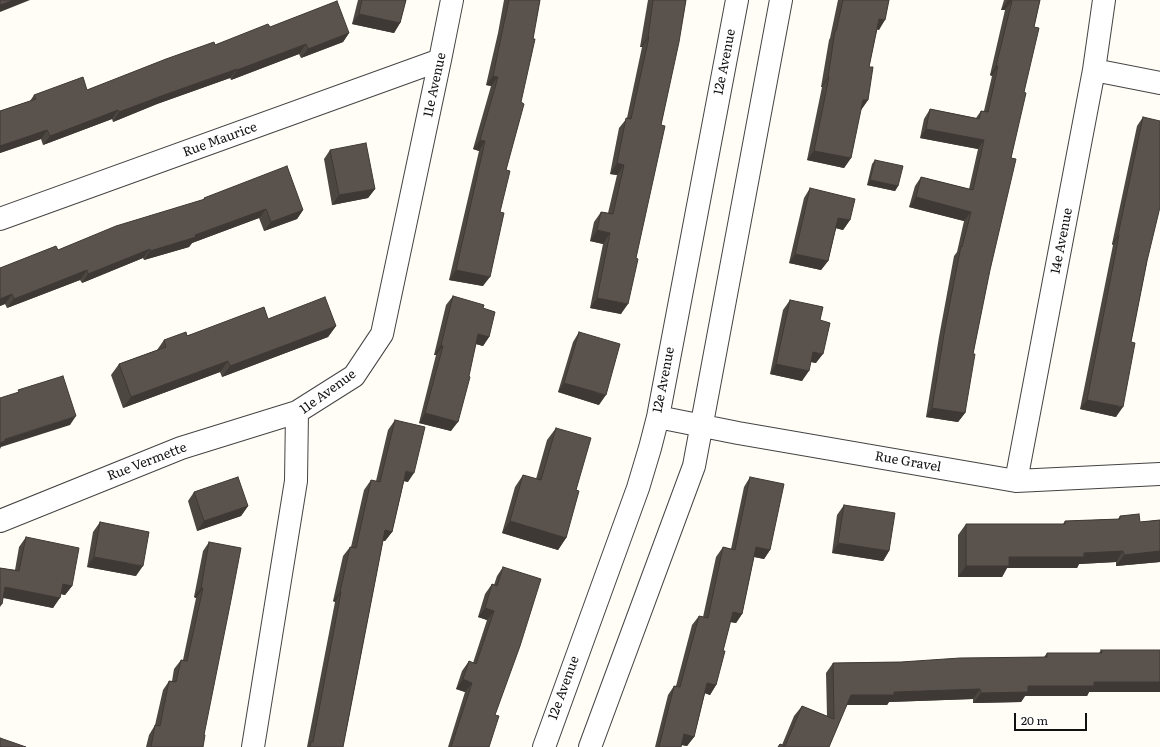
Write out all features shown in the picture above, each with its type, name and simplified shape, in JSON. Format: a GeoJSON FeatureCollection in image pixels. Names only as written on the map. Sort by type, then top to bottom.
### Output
{"type":"FeatureCollection","features":[{"type":"Feature","properties":{"kind":"street","name":"11e Avenue"},"geometry":{"type":"LineString","coordinates":[[253,747],[296,481],[297,412],[354,376],[382,334],[452,0]]}},
{"type":"Feature","properties":{"kind":"street","name":"12e Avenue"},"geometry":{"type":"LineString","coordinates":[[544,747],[638,488],[658,417],[737,0]]}},
{"type":"Feature","properties":{"kind":"street"},"geometry":{"type":"LineString","coordinates":[[590,747],[694,466],[781,0]]}},
{"type":"Feature","properties":{"kind":"street","name":"14e Avenue"},"geometry":{"type":"LineString","coordinates":[[1016,481],[1094,70],[1104,0]]}},
{"type":"Feature","properties":{"kind":"street","name":"Rue Maurice"},"geometry":{"type":"LineString","coordinates":[[0,219],[440,60]]}},
{"type":"Feature","properties":{"kind":"street"},"geometry":{"type":"LineString","coordinates":[[1094,70],[1160,83]]}},
{"type":"Feature","properties":{"kind":"street","name":"Rue Vermette"},"geometry":{"type":"LineString","coordinates":[[0,521],[181,448],[297,412]]}},
{"type":"Feature","properties":{"kind":"street","name":"Rue Gravel"},"geometry":{"type":"LineString","coordinates":[[658,417],[746,434],[1016,481],[1160,474]]}},
{"type":"Feature","properties":{"kind":"building"},"geometry":{"type":"Polygon","coordinates":[[[0,0],[13,0],[0,5],[0,0]]]}},
{"type":"Feature","properties":{"kind":"building"},"geometry":{"type":"Polygon","coordinates":[[[362,0],[406,0],[400,23],[359,14],[362,0]]]}},
{"type":"Feature","properties":{"kind":"building"},"geometry":{"type":"Polygon","coordinates":[[[509,0],[540,0],[533,39],[535,39],[521,102],[524,104],[506,170],[510,171],[500,212],[504,213],[490,277],[456,270],[485,141],[480,140],[498,77],[493,76],[509,0]]]}},
{"type":"Feature","properties":{"kind":"building"},"geometry":{"type":"Polygon","coordinates":[[[653,0],[686,0],[679,42],[661,125],[665,126],[636,258],[638,259],[628,304],[597,298],[610,233],[597,230],[601,212],[613,214],[624,165],[617,163],[626,118],[631,119],[649,37],[653,0]]]}},
{"type":"Feature","properties":{"kind":"building"},"geometry":{"type":"Polygon","coordinates":[[[843,0],[889,0],[885,20],[879,19],[869,67],[873,67],[868,100],[863,100],[851,158],[814,151],[829,77],[835,31],[843,0]]]}},
{"type":"Feature","properties":{"kind":"building"},"geometry":{"type":"Polygon","coordinates":[[[1008,0],[1040,0],[1034,27],[1039,28],[1011,158],[1016,159],[990,270],[973,354],[975,354],[965,413],[932,408],[945,328],[961,246],[962,247],[971,212],[916,197],[921,177],[973,190],[984,140],[926,129],[930,109],[979,119],[981,111],[988,112],[998,66],[996,66],[1012,1],[1008,0]]]}},
{"type":"Feature","properties":{"kind":"building"},"geometry":{"type":"Polygon","coordinates":[[[337,1],[349,33],[308,49],[306,44],[119,112],[118,110],[50,136],[47,130],[0,146],[0,111],[36,99],[34,95],[83,77],[87,90],[166,59],[214,42],[215,45],[268,24],[270,27],[337,1]]]}},
{"type":"Feature","properties":{"kind":"building"},"geometry":{"type":"Polygon","coordinates":[[[1143,117],[1160,121],[1160,207],[1147,261],[1131,342],[1135,343],[1123,407],[1087,400],[1118,235],[1143,117]]]}},
{"type":"Feature","properties":{"kind":"building"},"geometry":{"type":"Polygon","coordinates":[[[366,143],[375,189],[339,195],[330,150],[366,143]]]}},
{"type":"Feature","properties":{"kind":"building"},"geometry":{"type":"Polygon","coordinates":[[[875,160],[903,166],[898,186],[870,180],[875,160]]]}},
{"type":"Feature","properties":{"kind":"building"},"geometry":{"type":"Polygon","coordinates":[[[287,166],[303,210],[271,222],[266,209],[195,235],[196,237],[150,251],[150,249],[88,274],[87,270],[14,299],[12,294],[0,299],[0,268],[56,246],[58,250],[116,226],[205,199],[204,198],[287,166]]]}},
{"type":"Feature","properties":{"kind":"building"},"geometry":{"type":"Polygon","coordinates":[[[810,188],[855,199],[850,220],[838,218],[828,261],[795,254],[810,188]]]}},
{"type":"Feature","properties":{"kind":"building"},"geometry":{"type":"Polygon","coordinates":[[[453,296],[484,305],[483,308],[495,312],[489,337],[478,334],[470,377],[458,422],[425,413],[443,346],[441,345],[453,296]]]}},
{"type":"Feature","properties":{"kind":"building"},"geometry":{"type":"Polygon","coordinates":[[[325,297],[336,326],[230,366],[228,361],[131,397],[119,364],[166,347],[164,340],[186,332],[187,336],[264,307],[268,319],[325,297]]]}},
{"type":"Feature","properties":{"kind":"building"},"geometry":{"type":"Polygon","coordinates":[[[790,300],[823,307],[820,320],[830,323],[823,354],[813,352],[809,371],[776,364],[790,300]]]}},
{"type":"Feature","properties":{"kind":"building"},"geometry":{"type":"Polygon","coordinates":[[[579,332],[620,344],[606,395],[564,383],[579,332]]]}},
{"type":"Feature","properties":{"kind":"building"},"geometry":{"type":"Polygon","coordinates":[[[63,376],[76,416],[5,439],[5,441],[0,443],[0,398],[19,392],[18,390],[63,376]]]}},
{"type":"Feature","properties":{"kind":"building"},"geometry":{"type":"Polygon","coordinates":[[[395,420],[425,427],[414,473],[406,471],[392,532],[385,530],[343,747],[310,747],[311,742],[313,742],[340,592],[350,547],[356,548],[371,480],[380,482],[395,420]]]}},
{"type":"Feature","properties":{"kind":"building"},"geometry":{"type":"Polygon","coordinates":[[[556,428],[591,438],[576,490],[579,491],[566,538],[510,521],[523,475],[541,480],[556,428]]]}},
{"type":"Feature","properties":{"kind":"building"},"geometry":{"type":"Polygon","coordinates":[[[238,477],[248,506],[204,521],[194,492],[238,477]]]}},
{"type":"Feature","properties":{"kind":"building"},"geometry":{"type":"Polygon","coordinates":[[[750,477],[784,484],[770,550],[756,547],[742,614],[733,612],[716,685],[707,683],[694,737],[684,734],[681,747],[659,747],[674,686],[680,687],[699,616],[708,618],[723,547],[735,550],[750,477]]]}},
{"type":"Feature","properties":{"kind":"building"},"geometry":{"type":"Polygon","coordinates":[[[844,505],[895,513],[889,551],[838,543],[844,505]]]}},
{"type":"Feature","properties":{"kind":"building"},"geometry":{"type":"Polygon","coordinates":[[[1139,514],[1140,522],[1160,520],[1160,551],[1124,555],[1123,551],[1084,553],[1084,557],[1009,557],[1009,566],[966,566],[966,524],[1065,524],[1065,521],[1120,519],[1120,516],[1139,514]]]}},
{"type":"Feature","properties":{"kind":"building"},"geometry":{"type":"Polygon","coordinates":[[[100,522],[149,532],[143,566],[94,557],[100,522]]]}},
{"type":"Feature","properties":{"kind":"building"},"geometry":{"type":"Polygon","coordinates":[[[26,537],[79,548],[72,586],[63,584],[60,598],[5,587],[2,604],[0,604],[0,568],[19,571],[26,537]]]}},
{"type":"Feature","properties":{"kind":"building"},"geometry":{"type":"Polygon","coordinates":[[[209,542],[241,548],[204,735],[203,747],[151,747],[155,725],[160,726],[169,681],[176,682],[181,660],[187,661],[203,588],[201,588],[209,542]]]}},
{"type":"Feature","properties":{"kind":"building"},"geometry":{"type":"Polygon","coordinates":[[[503,567],[541,579],[520,646],[495,715],[499,716],[489,747],[451,747],[472,683],[463,679],[469,661],[476,664],[494,611],[485,608],[492,584],[497,586],[503,567]]]}},
{"type":"Feature","properties":{"kind":"building"},"geometry":{"type":"Polygon","coordinates":[[[1101,650],[1160,650],[1160,682],[1094,682],[1094,686],[1028,686],[1028,692],[981,693],[980,689],[894,692],[894,695],[851,695],[829,747],[778,747],[780,744],[785,746],[802,706],[834,719],[833,663],[901,662],[960,658],[1047,657],[1047,653],[1102,653],[1101,650]]]}},
{"type":"Feature","properties":{"kind":"building"},"geometry":{"type":"Polygon","coordinates":[[[0,738],[26,747],[0,747],[0,738]]]}}]}
